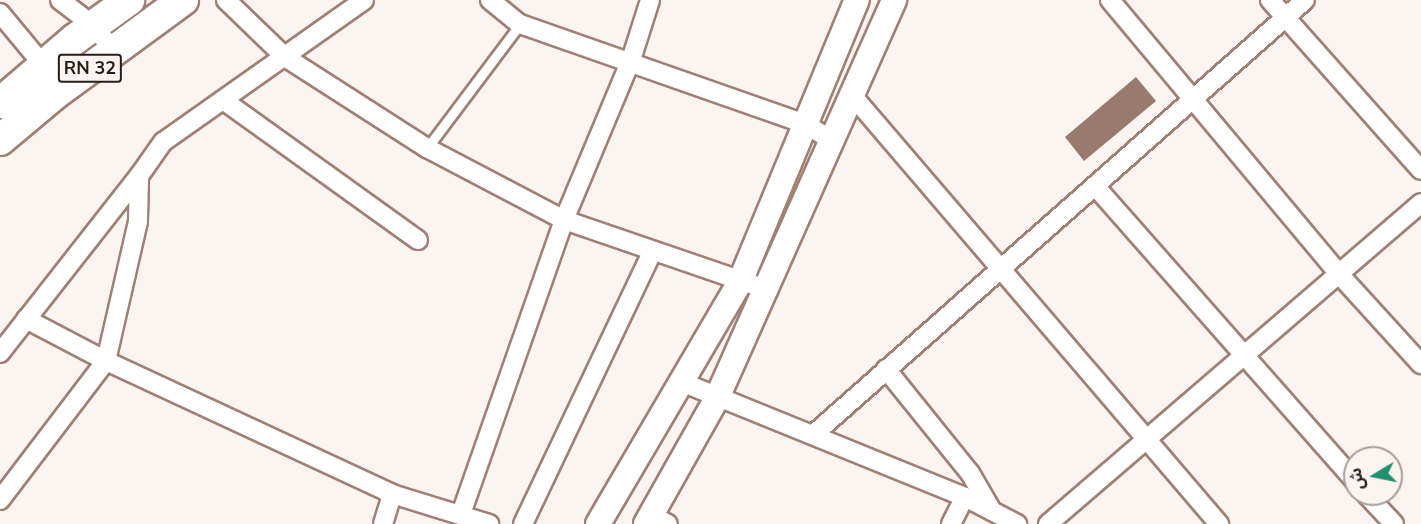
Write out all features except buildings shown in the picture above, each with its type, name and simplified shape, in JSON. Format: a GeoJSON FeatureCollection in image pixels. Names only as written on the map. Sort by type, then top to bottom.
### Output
{"type":"FeatureCollection","features":[{"type":"Feature","properties":{"kind":"main road","name":"RN 32"},"geometry":{"type":"LineString","coordinates":[[0,104],[43,66],[129,0]]}},
{"type":"Feature","properties":{"kind":"main road","name":"RN 32"},"geometry":{"type":"LineString","coordinates":[[0,140],[63,88],[183,0]]}},
{"type":"Feature","properties":{"kind":"street"},"geometry":{"type":"LineString","coordinates":[[60,0],[94,26],[113,50]]}},
{"type":"Feature","properties":{"kind":"street"},"geometry":{"type":"LineString","coordinates":[[226,0],[285,57],[427,148],[564,220],[768,290]]}},
{"type":"Feature","properties":{"kind":"street"},"geometry":{"type":"LineString","coordinates":[[0,353],[163,142],[364,0]]}},
{"type":"Feature","properties":{"kind":"street"},"geometry":{"type":"LineString","coordinates":[[490,0],[520,24],[631,60],[806,124],[831,141]]}},
{"type":"Feature","properties":{"kind":"street"},"geometry":{"type":"LineString","coordinates":[[461,514],[564,220],[631,60],[650,0]]}},
{"type":"Feature","properties":{"kind":"street"},"geometry":{"type":"LineString","coordinates":[[598,524],[684,383],[740,282],[857,0]]}},
{"type":"Feature","properties":{"kind":"street"},"geometry":{"type":"LineString","coordinates":[[655,521],[768,290],[894,0]]}},
{"type":"Feature","properties":{"kind":"street"},"geometry":{"type":"LineString","coordinates":[[1110,0],[1339,274],[1421,364]]}},
{"type":"Feature","properties":{"kind":"street"},"geometry":{"type":"LineString","coordinates":[[1270,0],[1421,170]]}},
{"type":"Feature","properties":{"kind":"street"},"geometry":{"type":"LineString","coordinates":[[814,434],[1305,0]]}},
{"type":"Feature","properties":{"kind":"street"},"geometry":{"type":"LineString","coordinates":[[0,13],[63,88]]}},
{"type":"Feature","properties":{"kind":"street"},"geometry":{"type":"LineString","coordinates":[[852,95],[1002,267],[1219,524]]}},
{"type":"Feature","properties":{"kind":"street"},"geometry":{"type":"LineString","coordinates":[[223,100],[418,240]]}},
{"type":"Feature","properties":{"kind":"street"},"geometry":{"type":"LineString","coordinates":[[0,500],[106,362],[138,221],[139,176]]}},
{"type":"Feature","properties":{"kind":"street"},"geometry":{"type":"LineString","coordinates":[[1095,186],[1242,357],[1343,468]]}},
{"type":"Feature","properties":{"kind":"street"},"geometry":{"type":"LineString","coordinates":[[1048,524],[1421,203]]}},
{"type":"Feature","properties":{"kind":"street"},"geometry":{"type":"LineString","coordinates":[[523,524],[652,252]]}},
{"type":"Feature","properties":{"kind":"street"},"geometry":{"type":"LineString","coordinates":[[26,319],[106,362],[392,495],[489,524]]}},
{"type":"Feature","properties":{"kind":"street"},"geometry":{"type":"LineString","coordinates":[[886,369],[970,473],[992,511]]}},
{"type":"Feature","properties":{"kind":"street"},"geometry":{"type":"LineString","coordinates":[[684,383],[965,497],[1017,524]]}},
{"type":"Feature","properties":{"kind":"street"},"geometry":{"type":"LineString","coordinates":[[383,524],[392,495]]}},
{"type":"Feature","properties":{"kind":"street"},"geometry":{"type":"LineString","coordinates":[[951,524],[965,497]]}},
{"type":"Feature","properties":{"kind":"street"},"geometry":{"type":"LineString","coordinates":[[1377,506],[1394,524]]}},
{"type":"Feature","properties":{"kind":"lane"},"geometry":{"type":"LineString","coordinates":[[427,148],[520,24]]}}]}
